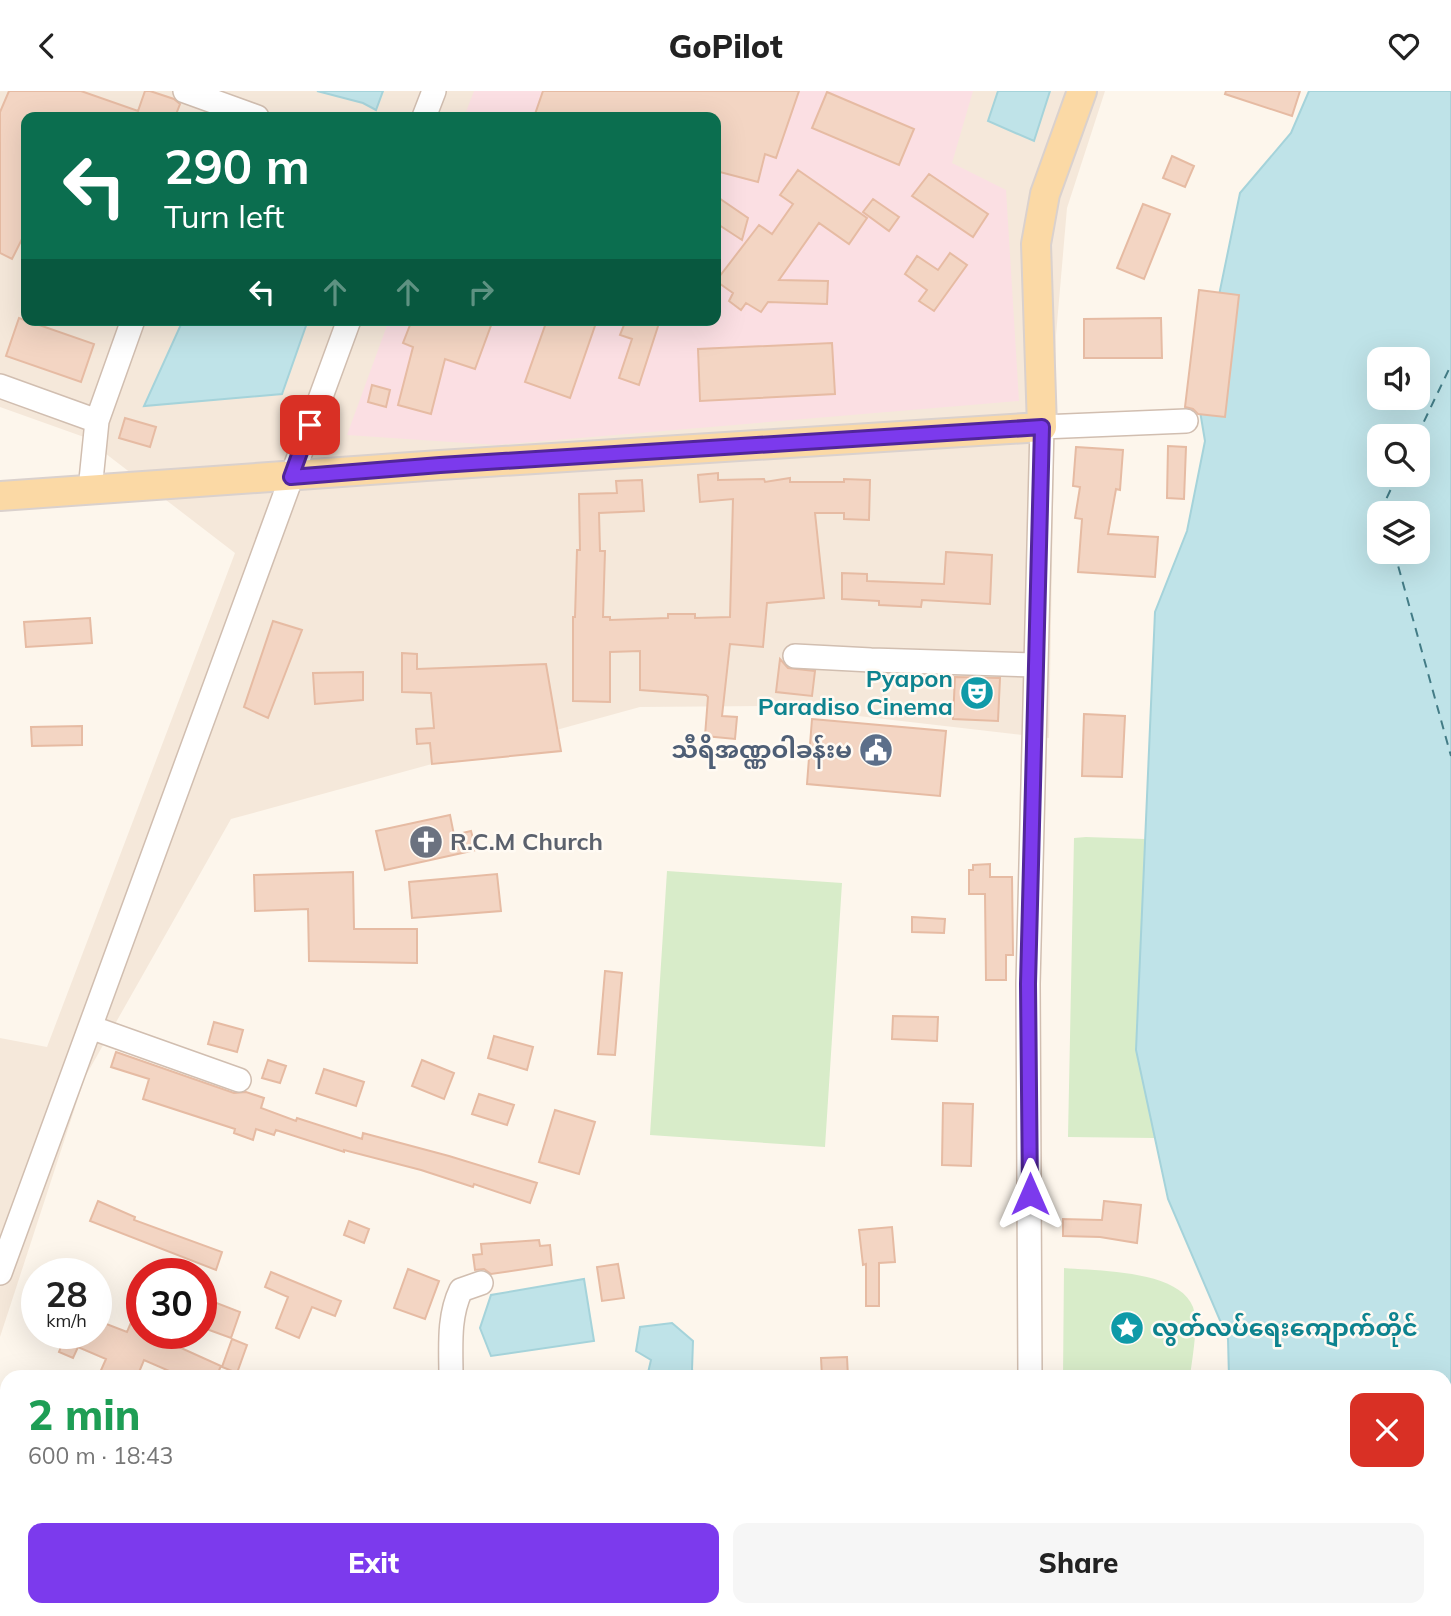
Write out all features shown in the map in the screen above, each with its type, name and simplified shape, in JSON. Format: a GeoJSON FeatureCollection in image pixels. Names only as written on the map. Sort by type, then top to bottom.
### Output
{"type":"FeatureCollection","features":[{"type":"Feature","properties":{"kind":"main road"},"geometry":{"type":"LineString","coordinates":[[0,496],[1042,427],[1036,244],[1045,194],[1082,91]]}},
{"type":"Feature","properties":{"kind":"street"},"geometry":{"type":"LineString","coordinates":[[185,91],[210,103],[240,112]]}},
{"type":"Feature","properties":{"kind":"street"},"geometry":{"type":"LineString","coordinates":[[426,112],[434,91]]}},
{"type":"Feature","properties":{"kind":"street"},"geometry":{"type":"LineString","coordinates":[[90,490],[97,421],[131,326]]}},
{"type":"Feature","properties":{"kind":"street"},"geometry":{"type":"LineString","coordinates":[[0,1273],[347,326]]}},
{"type":"Feature","properties":{"kind":"street"},"geometry":{"type":"LineString","coordinates":[[0,386],[97,421]]}},
{"type":"Feature","properties":{"kind":"street"},"geometry":{"type":"LineString","coordinates":[[1030,1370],[1028,984],[1042,427],[1186,421]]}},
{"type":"Feature","properties":{"kind":"street"},"geometry":{"type":"LineString","coordinates":[[795,656],[1036,664]]}},
{"type":"Feature","properties":{"kind":"street"},"geometry":{"type":"LineString","coordinates":[[90,1027],[239,1080]]}},
{"type":"Feature","properties":{"kind":"street"},"geometry":{"type":"LineString","coordinates":[[451,1370],[451,1322],[455,1303],[461,1290],[481,1283]]}},
{"type":"Feature","properties":{"kind":"shaded area"},"geometry":{"type":"Polygon","coordinates":[[[0,91],[1105,91],[1067,208],[1056,335],[1049,738],[772,706],[640,707],[231,819],[85,1077],[26,1258],[21,1258],[21,1273],[0,1337],[0,1038],[47,1047],[235,553],[84,437],[0,407],[0,91]]]}},
{"type":"Feature","properties":{"kind":"shaded area"},"geometry":{"type":"Polygon","coordinates":[[[474,91],[973,91],[952,163],[1006,190],[1019,401],[496,445],[347,435],[387,326],[721,326],[721,112],[466,112],[474,91]]]}},
{"type":"Feature","properties":{"kind":"green space"},"geometry":{"type":"Polygon","coordinates":[[[1074,838],[1145,839],[1136,1050],[1155,1138],[1068,1137],[1074,838]]]}},
{"type":"Feature","properties":{"kind":"green space"},"geometry":{"type":"Polygon","coordinates":[[[667,871],[842,883],[825,1147],[650,1135],[667,871]]]}},
{"type":"Feature","properties":{"kind":"green space"},"geometry":{"type":"Polygon","coordinates":[[[1064,1268],[1116,1272],[1155,1279],[1185,1295],[1193,1307],[1195,1323],[1191,1370],[1063,1370],[1064,1268]]]}},
{"type":"Feature","properties":{"kind":"water"},"geometry":{"type":"Polygon","coordinates":[[[317,91],[383,91],[376,110],[363,103],[317,91]]]}},
{"type":"Feature","properties":{"kind":"water"},"geometry":{"type":"Polygon","coordinates":[[[998,91],[1050,91],[1034,141],[988,121],[998,91]]]}},
{"type":"Feature","properties":{"kind":"water"},"geometry":{"type":"Polygon","coordinates":[[[1309,91],[1451,91],[1451,1370],[1229,1370],[1228,1339],[1168,1199],[1136,1050],[1155,612],[1187,531],[1205,441],[1196,387],[1210,339],[1240,193],[1291,133],[1309,91]]]}},
{"type":"Feature","properties":{"kind":"water"},"geometry":{"type":"Polygon","coordinates":[[[180,326],[306,326],[282,394],[144,406],[180,326]]]}},
{"type":"Feature","properties":{"kind":"water"},"geometry":{"type":"Polygon","coordinates":[[[584,1279],[594,1341],[491,1356],[480,1328],[491,1295],[584,1279]]]}},
{"type":"Feature","properties":{"kind":"water"},"geometry":{"type":"Polygon","coordinates":[[[672,1323],[693,1341],[692,1370],[649,1370],[651,1360],[636,1351],[640,1327],[672,1323]]]}},
{"type":"Feature","properties":{"kind":"building"},"geometry":{"type":"Polygon","coordinates":[[[9,91],[81,91],[138,111],[145,91],[150,91],[174,99],[180,104],[177,112],[21,112],[21,241],[12,259],[0,253],[0,112],[9,91]]]}},
{"type":"Feature","properties":{"kind":"building"},"geometry":{"type":"Polygon","coordinates":[[[543,91],[799,91],[776,158],[765,154],[758,182],[721,172],[721,112],[536,112],[543,91]]]}},
{"type":"Feature","properties":{"kind":"building"},"geometry":{"type":"Polygon","coordinates":[[[1226,91],[1300,91],[1292,116],[1225,94],[1226,91]]]}},
{"type":"Feature","properties":{"kind":"building"},"geometry":{"type":"Polygon","coordinates":[[[827,92],[914,129],[899,165],[812,128],[827,92]]]}},
{"type":"Feature","properties":{"kind":"building"},"geometry":{"type":"Polygon","coordinates":[[[1172,156],[1194,166],[1185,187],[1163,178],[1172,156]]]}},
{"type":"Feature","properties":{"kind":"building"},"geometry":{"type":"Polygon","coordinates":[[[798,170],[867,218],[849,244],[819,223],[779,280],[828,281],[827,304],[768,302],[761,312],[746,303],[741,310],[729,301],[733,293],[721,285],[721,274],[759,225],[772,234],[793,204],[780,195],[798,170]]]}},
{"type":"Feature","properties":{"kind":"building"},"geometry":{"type":"Polygon","coordinates":[[[929,174],[988,214],[973,237],[912,196],[929,174]]]}},
{"type":"Feature","properties":{"kind":"building"},"geometry":{"type":"Polygon","coordinates":[[[721,199],[748,218],[742,240],[721,226],[721,199]]]}},
{"type":"Feature","properties":{"kind":"building"},"geometry":{"type":"Polygon","coordinates":[[[873,199],[899,217],[889,231],[863,212],[873,199]]]}},
{"type":"Feature","properties":{"kind":"building"},"geometry":{"type":"Polygon","coordinates":[[[1143,204],[1170,214],[1144,279],[1117,268],[1143,204]]]}},
{"type":"Feature","properties":{"kind":"building"},"geometry":{"type":"Polygon","coordinates":[[[950,253],[967,265],[934,311],[919,301],[927,290],[905,274],[917,256],[938,270],[950,253]]]}},
{"type":"Feature","properties":{"kind":"building"},"geometry":{"type":"Polygon","coordinates":[[[1199,290],[1239,295],[1225,417],[1198,414],[1185,407],[1199,290]]]}},
{"type":"Feature","properties":{"kind":"building"},"geometry":{"type":"Polygon","coordinates":[[[19,318],[21,326],[42,326],[94,344],[81,382],[6,356],[19,318]]]}},
{"type":"Feature","properties":{"kind":"building"},"geometry":{"type":"Polygon","coordinates":[[[1161,318],[1162,358],[1084,358],[1084,319],[1161,318]]]}},
{"type":"Feature","properties":{"kind":"building"},"geometry":{"type":"Polygon","coordinates":[[[410,326],[491,326],[475,369],[445,359],[431,414],[398,405],[413,347],[403,343],[410,326]]]}},
{"type":"Feature","properties":{"kind":"building"},"geometry":{"type":"Polygon","coordinates":[[[545,326],[595,326],[570,398],[525,382],[545,326]]]}},
{"type":"Feature","properties":{"kind":"building"},"geometry":{"type":"Polygon","coordinates":[[[624,326],[658,326],[639,385],[619,378],[632,339],[620,335],[624,326]]]}},
{"type":"Feature","properties":{"kind":"building"},"geometry":{"type":"Polygon","coordinates":[[[832,343],[835,394],[700,401],[698,349],[832,343]]]}},
{"type":"Feature","properties":{"kind":"building"},"geometry":{"type":"Polygon","coordinates":[[[372,385],[390,390],[386,407],[368,402],[372,385]]]}},
{"type":"Feature","properties":{"kind":"building"},"geometry":{"type":"Polygon","coordinates":[[[125,418],[156,427],[150,447],[119,438],[125,418]]]}},
{"type":"Feature","properties":{"kind":"building"},"geometry":{"type":"Polygon","coordinates":[[[1168,446],[1186,447],[1184,499],[1167,498],[1168,446]]]}},
{"type":"Feature","properties":{"kind":"building"},"geometry":{"type":"Polygon","coordinates":[[[1076,447],[1123,450],[1120,490],[1116,489],[1108,534],[1158,537],[1155,577],[1078,572],[1082,519],[1075,518],[1080,487],[1073,486],[1076,447]]]}},
{"type":"Feature","properties":{"kind":"building"},"geometry":{"type":"Polygon","coordinates":[[[718,473],[718,480],[870,480],[869,520],[844,519],[844,513],[815,513],[824,598],[767,603],[763,647],[730,644],[722,716],[737,717],[735,739],[705,736],[706,695],[640,690],[640,651],[610,652],[610,702],[573,701],[573,617],[577,550],[580,550],[579,494],[617,493],[616,481],[642,480],[644,511],[599,513],[600,551],[605,551],[603,617],[610,617],[610,620],[695,614],[695,618],[730,617],[733,499],[700,502],[698,475],[718,473]]]}},
{"type":"Feature","properties":{"kind":"building"},"geometry":{"type":"Polygon","coordinates":[[[946,552],[992,555],[990,604],[922,600],[921,607],[879,605],[879,601],[842,599],[842,573],[867,574],[867,581],[944,584],[946,552]]]}},
{"type":"Feature","properties":{"kind":"building"},"geometry":{"type":"Polygon","coordinates":[[[90,618],[92,643],[26,647],[24,622],[90,618]]]}},
{"type":"Feature","properties":{"kind":"building"},"geometry":{"type":"Polygon","coordinates":[[[273,621],[302,630],[268,718],[244,707],[273,621]]]}},
{"type":"Feature","properties":{"kind":"building"},"geometry":{"type":"Polygon","coordinates":[[[402,653],[417,654],[417,669],[546,664],[561,751],[432,764],[430,743],[417,744],[416,729],[434,728],[431,693],[402,692],[402,653]]]}},
{"type":"Feature","properties":{"kind":"building"},"geometry":{"type":"Polygon","coordinates":[[[780,659],[788,668],[815,671],[812,696],[776,692],[780,659]]]}},
{"type":"Feature","properties":{"kind":"building"},"geometry":{"type":"Polygon","coordinates":[[[363,672],[363,700],[315,704],[313,673],[363,672]]]}},
{"type":"Feature","properties":{"kind":"building","name":"Pyapon Paradiso Cinema"},"geometry":{"type":"Polygon","coordinates":[[[955,677],[1000,678],[998,721],[953,719],[955,677]]]}},
{"type":"Feature","properties":{"kind":"building"},"geometry":{"type":"Polygon","coordinates":[[[1084,714],[1125,716],[1122,777],[1082,776],[1084,714]]]}},
{"type":"Feature","properties":{"kind":"building"},"geometry":{"type":"Polygon","coordinates":[[[812,719],[946,731],[940,796],[807,784],[812,719]]]}},
{"type":"Feature","properties":{"kind":"building"},"geometry":{"type":"Polygon","coordinates":[[[82,726],[82,745],[32,746],[31,727],[82,726]]]}},
{"type":"Feature","properties":{"kind":"building","name":"R.C.M Church"},"geometry":{"type":"Polygon","coordinates":[[[450,815],[454,835],[471,831],[476,850],[385,870],[376,831],[450,815]]]}},
{"type":"Feature","properties":{"kind":"building"},"geometry":{"type":"Polygon","coordinates":[[[990,864],[990,877],[1012,877],[1013,955],[1006,955],[1006,980],[986,980],[985,894],[969,894],[969,870],[973,870],[973,865],[990,864]]]}},
{"type":"Feature","properties":{"kind":"building"},"geometry":{"type":"Polygon","coordinates":[[[353,872],[354,929],[417,929],[417,963],[309,961],[308,909],[255,911],[254,875],[353,872]]]}},
{"type":"Feature","properties":{"kind":"building"},"geometry":{"type":"Polygon","coordinates":[[[497,874],[501,911],[412,918],[409,882],[497,874]]]}},
{"type":"Feature","properties":{"kind":"building"},"geometry":{"type":"Polygon","coordinates":[[[912,917],[945,919],[944,933],[912,932],[912,917]]]}},
{"type":"Feature","properties":{"kind":"building"},"geometry":{"type":"Polygon","coordinates":[[[605,971],[622,973],[615,1055],[598,1054],[605,971]]]}},
{"type":"Feature","properties":{"kind":"building"},"geometry":{"type":"Polygon","coordinates":[[[893,1016],[938,1017],[937,1041],[892,1039],[893,1016]]]}},
{"type":"Feature","properties":{"kind":"building"},"geometry":{"type":"Polygon","coordinates":[[[214,1022],[243,1030],[237,1052],[208,1044],[214,1022]]]}},
{"type":"Feature","properties":{"kind":"building"},"geometry":{"type":"Polygon","coordinates":[[[494,1036],[533,1047],[527,1070],[488,1058],[494,1036]]]}},
{"type":"Feature","properties":{"kind":"building"},"geometry":{"type":"Polygon","coordinates":[[[116,1052],[234,1093],[246,1092],[264,1098],[261,1108],[296,1121],[297,1118],[362,1139],[363,1133],[537,1183],[530,1203],[474,1184],[473,1187],[421,1170],[344,1152],[276,1130],[274,1135],[256,1129],[253,1140],[234,1133],[235,1129],[143,1099],[149,1079],[111,1067],[116,1052]]]}},
{"type":"Feature","properties":{"kind":"building"},"geometry":{"type":"Polygon","coordinates":[[[268,1060],[286,1066],[280,1083],[262,1078],[268,1060]]]}},
{"type":"Feature","properties":{"kind":"building"},"geometry":{"type":"Polygon","coordinates":[[[422,1060],[454,1073],[444,1099],[412,1086],[422,1060]]]}},
{"type":"Feature","properties":{"kind":"building"},"geometry":{"type":"Polygon","coordinates":[[[324,1069],[364,1082],[356,1106],[316,1093],[324,1069]]]}},
{"type":"Feature","properties":{"kind":"building"},"geometry":{"type":"Polygon","coordinates":[[[479,1094],[514,1105],[507,1125],[472,1114],[479,1094]]]}},
{"type":"Feature","properties":{"kind":"building"},"geometry":{"type":"Polygon","coordinates":[[[943,1103],[973,1104],[971,1166],[942,1165],[943,1103]]]}},
{"type":"Feature","properties":{"kind":"building"},"geometry":{"type":"Polygon","coordinates":[[[555,1110],[595,1122],[579,1174],[539,1162],[555,1110]]]}},
{"type":"Feature","properties":{"kind":"building"},"geometry":{"type":"Polygon","coordinates":[[[98,1201],[135,1217],[134,1220],[222,1252],[217,1267],[217,1258],[185,1258],[90,1221],[98,1201]]]}},
{"type":"Feature","properties":{"kind":"building"},"geometry":{"type":"Polygon","coordinates":[[[1104,1201],[1141,1205],[1137,1243],[1100,1237],[1063,1236],[1063,1219],[1102,1220],[1104,1201]]]}},
{"type":"Feature","properties":{"kind":"building"},"geometry":{"type":"Polygon","coordinates":[[[349,1221],[369,1229],[364,1243],[344,1235],[349,1221]]]}},
{"type":"Feature","properties":{"kind":"building"},"geometry":{"type":"Polygon","coordinates":[[[892,1227],[895,1262],[879,1263],[879,1306],[866,1306],[866,1264],[863,1265],[859,1230],[892,1227]]]}},
{"type":"Feature","properties":{"kind":"building"},"geometry":{"type":"Polygon","coordinates":[[[539,1240],[540,1246],[550,1245],[552,1265],[491,1274],[484,1269],[475,1270],[473,1255],[482,1254],[481,1244],[539,1240]]]}},
{"type":"Feature","properties":{"kind":"building"},"geometry":{"type":"Polygon","coordinates":[[[618,1264],[624,1298],[602,1301],[597,1267],[618,1264]]]}},
{"type":"Feature","properties":{"kind":"building"},"geometry":{"type":"Polygon","coordinates":[[[408,1269],[439,1281],[425,1319],[394,1308],[408,1269]]]}},
{"type":"Feature","properties":{"kind":"building"},"geometry":{"type":"Polygon","coordinates":[[[271,1272],[341,1301],[335,1316],[312,1307],[299,1338],[276,1328],[288,1297],[265,1287],[271,1272]]]}},
{"type":"Feature","properties":{"kind":"building"},"geometry":{"type":"Polygon","coordinates":[[[217,1303],[240,1312],[231,1338],[217,1333],[217,1303]]]}},
{"type":"Feature","properties":{"kind":"building"},"geometry":{"type":"Polygon","coordinates":[[[112,1326],[126,1332],[126,1349],[183,1349],[221,1366],[219,1370],[167,1370],[144,1360],[140,1370],[101,1370],[106,1359],[83,1349],[112,1349],[112,1326]]]}},
{"type":"Feature","properties":{"kind":"building"},"geometry":{"type":"Polygon","coordinates":[[[232,1339],[247,1345],[238,1370],[222,1367],[232,1339]]]}},
{"type":"Feature","properties":{"kind":"building"},"geometry":{"type":"Polygon","coordinates":[[[60,1349],[77,1349],[73,1358],[59,1352],[60,1349]]]}},
{"type":"Feature","properties":{"kind":"building"},"geometry":{"type":"Polygon","coordinates":[[[847,1357],[848,1370],[822,1370],[821,1358],[847,1357]]]}},
{"type":"Feature","properties":{"kind":"ferry route"},"geometry":{"type":"LineString","coordinates":[[1423,424],[1451,365]]}},
{"type":"Feature","properties":{"kind":"ferry route"},"geometry":{"type":"LineString","coordinates":[[1385,501],[1392,487]]}},
{"type":"Feature","properties":{"kind":"ferry route"},"geometry":{"type":"LineString","coordinates":[[1398,564],[1451,756]]}},
{"type":"Feature","properties":{"kind":"place","name":"Pyapon Paradiso Cinema"},"geometry":{"type":"Point","coordinates":[977,693]}},
{"type":"Feature","properties":{"kind":"place","name":"သီရိအဏ္ဏဝါခန်းမ"},"geometry":{"type":"Point","coordinates":[876,750]}},
{"type":"Feature","properties":{"kind":"place","name":"R.C.M Church"},"geometry":{"type":"Point","coordinates":[426,842]}},
{"type":"Feature","properties":{"kind":"place","name":"လွတ်လပ်ရေးကျောက်တိုင်"},"geometry":{"type":"Point","coordinates":[1127,1328]}},
{"type":"Feature","properties":{"kind":"route"},"geometry":{"type":"LineString","coordinates":[[310,425],[291,477],[1042,427],[1028,984],[1030,1194]]}}]}
